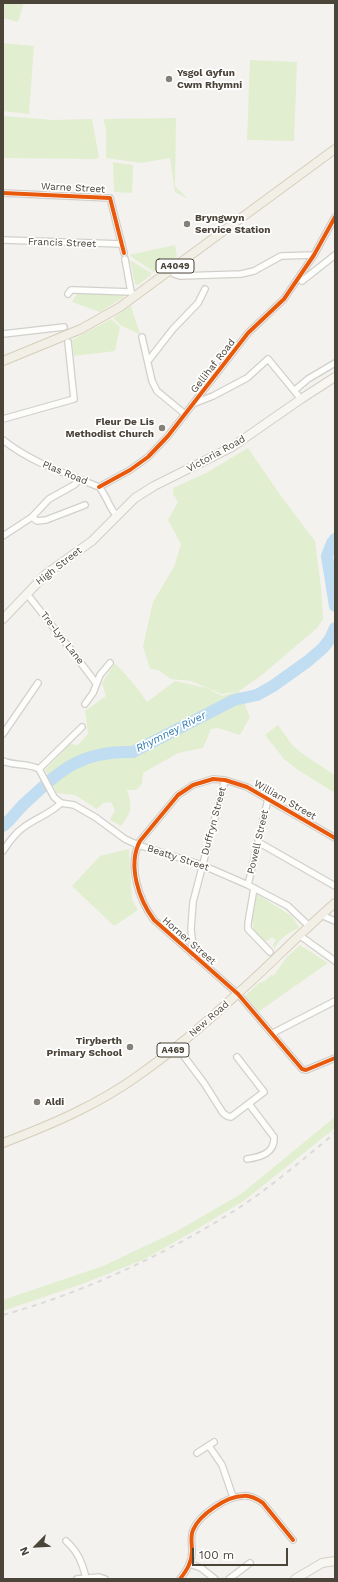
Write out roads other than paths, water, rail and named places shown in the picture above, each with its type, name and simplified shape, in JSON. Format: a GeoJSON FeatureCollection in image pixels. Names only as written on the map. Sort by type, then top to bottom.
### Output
{"type":"FeatureCollection","features":[{"type":"Feature","properties":{"kind":"main road","name":"A4049"},"geometry":{"type":"LineString","coordinates":[[3,361],[81,329],[108,314],[133,294],[170,269],[335,149]]}},
{"type":"Feature","properties":{"kind":"main road","name":"Victoria Road"},"geometry":{"type":"LineString","coordinates":[[117,516],[135,498],[154,486],[232,447],[301,398],[335,377]]}},
{"type":"Feature","properties":{"kind":"main road","name":"High Street"},"geometry":{"type":"LineString","coordinates":[[3,619],[46,574],[92,541],[117,516]]}},
{"type":"Feature","properties":{"kind":"main road","name":"New Road"},"geometry":{"type":"LineString","coordinates":[[3,1143],[66,1117],[102,1098],[138,1076],[176,1047],[238,994],[299,935],[335,903]]}},
{"type":"Feature","properties":{"kind":"main road"},"geometry":{"type":"LineString","coordinates":[[295,1579],[322,1563],[335,1561]]}},
{"type":"Feature","properties":{"kind":"street","name":"Warne Street"},"geometry":{"type":"LineString","coordinates":[[3,193],[110,198],[133,294]]}},
{"type":"Feature","properties":{"kind":"street","name":"Gellihaf Road"},"geometry":{"type":"LineString","coordinates":[[99,487],[130,470],[148,457],[168,436],[248,333],[284,299],[314,255],[335,217]]}},
{"type":"Feature","properties":{"kind":"street","name":"Francis Street"},"geometry":{"type":"LineString","coordinates":[[3,240],[122,244]]}},
{"type":"Feature","properties":{"kind":"street"},"geometry":{"type":"LineString","coordinates":[[170,269],[174,274],[180,276],[241,274],[254,271],[281,256],[314,255]]}},
{"type":"Feature","properties":{"kind":"street"},"geometry":{"type":"LineString","coordinates":[[302,281],[335,255]]}},
{"type":"Feature","properties":{"kind":"street"},"geometry":{"type":"LineString","coordinates":[[148,361],[173,329],[198,303],[205,289]]}},
{"type":"Feature","properties":{"kind":"street"},"geometry":{"type":"LineString","coordinates":[[68,294],[71,290],[133,294]]}},
{"type":"Feature","properties":{"kind":"street"},"geometry":{"type":"LineString","coordinates":[[3,334],[64,327]]}},
{"type":"Feature","properties":{"kind":"street"},"geometry":{"type":"LineString","coordinates":[[142,337],[152,381],[158,392],[184,414]]}},
{"type":"Feature","properties":{"kind":"street"},"geometry":{"type":"LineString","coordinates":[[3,419],[74,399],[68,342]]}},
{"type":"Feature","properties":{"kind":"street"},"geometry":{"type":"LineString","coordinates":[[194,403],[213,396],[247,378],[268,359],[301,398]]}},
{"type":"Feature","properties":{"kind":"street"},"geometry":{"type":"LineString","coordinates":[[295,390],[335,363]]}},
{"type":"Feature","properties":{"kind":"street","name":"Plas Road"},"geometry":{"type":"LineString","coordinates":[[3,440],[22,454],[42,464],[99,487],[113,512],[117,516]]}},
{"type":"Feature","properties":{"kind":"street"},"geometry":{"type":"LineString","coordinates":[[3,536],[32,517],[49,499],[74,485],[79,480]]}},
{"type":"Feature","properties":{"kind":"street"},"geometry":{"type":"LineString","coordinates":[[32,517],[37,521],[46,520],[85,505]]}},
{"type":"Feature","properties":{"kind":"street","name":"Tre-Lyn Lane"},"geometry":{"type":"LineString","coordinates":[[26,594],[96,683]]}},
{"type":"Feature","properties":{"kind":"street"},"geometry":{"type":"LineString","coordinates":[[85,704],[93,693],[100,675],[110,663]]}},
{"type":"Feature","properties":{"kind":"street"},"geometry":{"type":"LineString","coordinates":[[3,734],[38,683]]}},
{"type":"Feature","properties":{"kind":"street"},"geometry":{"type":"LineString","coordinates":[[3,761],[23,766],[32,766],[40,771],[82,727]]}},
{"type":"Feature","properties":{"kind":"street","name":"Beatty Street"},"geometry":{"type":"LineString","coordinates":[[40,771],[54,797],[61,803],[74,805],[95,817],[125,839],[138,845],[202,865],[248,884],[288,906],[309,926]]}},
{"type":"Feature","properties":{"kind":"street","name":"William Street"},"geometry":{"type":"LineString","coordinates":[[138,845],[159,816],[178,795],[193,785],[212,779],[225,780],[248,787],[335,838]]}},
{"type":"Feature","properties":{"kind":"street","name":"Duffryn Street"},"geometry":{"type":"LineString","coordinates":[[194,956],[191,930],[195,890],[225,780]]}},
{"type":"Feature","properties":{"kind":"street","name":"Powell Street"},"geometry":{"type":"LineString","coordinates":[[248,884],[268,799]]}},
{"type":"Feature","properties":{"kind":"street"},"geometry":{"type":"LineString","coordinates":[[3,851],[13,837],[22,828],[53,811],[61,803]]}},
{"type":"Feature","properties":{"kind":"street"},"geometry":{"type":"LineString","coordinates":[[258,842],[335,886]]}},
{"type":"Feature","properties":{"kind":"street","name":"Horner Street"},"geometry":{"type":"LineString","coordinates":[[138,845],[136,877],[140,897],[145,909],[163,930],[238,994],[304,1070],[335,1058]]}},
{"type":"Feature","properties":{"kind":"street"},"geometry":{"type":"LineString","coordinates":[[254,888],[248,929],[270,952]]}},
{"type":"Feature","properties":{"kind":"street"},"geometry":{"type":"LineString","coordinates":[[321,915],[335,921]]}},
{"type":"Feature","properties":{"kind":"street"},"geometry":{"type":"LineString","coordinates":[[299,935],[335,961]]}},
{"type":"Feature","properties":{"kind":"street"},"geometry":{"type":"LineString","coordinates":[[273,1033],[335,1001]]}},
{"type":"Feature","properties":{"kind":"street"},"geometry":{"type":"LineString","coordinates":[[176,1047],[226,1116],[231,1117],[264,1092],[237,1057]]}},
{"type":"Feature","properties":{"kind":"street"},"geometry":{"type":"LineString","coordinates":[[247,1159],[259,1157],[264,1154],[271,1149],[274,1140],[274,1136],[249,1104]]}},
{"type":"Feature","properties":{"kind":"street"},"geometry":{"type":"LineString","coordinates":[[197,1453],[212,1444],[222,1465],[233,1497]]}},
{"type":"Feature","properties":{"kind":"street"},"geometry":{"type":"LineString","coordinates":[[180,1579],[190,1564],[192,1552],[191,1538],[197,1521],[233,1497],[243,1496],[257,1499],[263,1504],[293,1540]]}},
{"type":"Feature","properties":{"kind":"street"},"geometry":{"type":"LineString","coordinates":[[66,1541],[79,1554],[86,1578]]}},
{"type":"Feature","properties":{"kind":"street"},"geometry":{"type":"LineString","coordinates":[[190,1564],[201,1568],[216,1579]]}},
{"type":"Feature","properties":{"kind":"street"},"geometry":{"type":"LineString","coordinates":[[229,1579],[250,1564]]}},
{"type":"Feature","properties":{"kind":"street"},"geometry":{"type":"LineString","coordinates":[[77,1579],[99,1577],[105,1579]]}},
{"type":"Feature","properties":{"kind":"waterway","name":"Rhymney River"},"geometry":{"type":"LineString","coordinates":[[335,539],[327,556],[335,606]]}},
{"type":"Feature","properties":{"kind":"waterway","name":"Rhymney River"},"geometry":{"type":"LineString","coordinates":[[3,826],[22,806],[59,773],[84,759],[114,752],[133,752],[234,700],[257,695],[273,686],[308,661],[323,648],[330,639],[335,628]]}},
{"type":"Feature","properties":{"kind":"railway"},"geometry":{"type":"LineString","coordinates":[[3,1315],[34,1306],[93,1284],[151,1258],[179,1243],[234,1211],[260,1193],[286,1174],[335,1133]]}},
{"type":"Feature","properties":{"kind":"place","name":"Ysgol Gyfun Cwm Rhymni"},"geometry":{"type":"Point","coordinates":[169,79]}},
{"type":"Feature","properties":{"kind":"place","name":"Bryngwyn Service Station"},"geometry":{"type":"Point","coordinates":[187,224]}},
{"type":"Feature","properties":{"kind":"place","name":"Fleur De Lis Methodist Church"},"geometry":{"type":"Point","coordinates":[162,428]}},
{"type":"Feature","properties":{"kind":"place","name":"Tiryberth Primary School"},"geometry":{"type":"Point","coordinates":[130,1047]}},
{"type":"Feature","properties":{"kind":"place","name":"Aldi"},"geometry":{"type":"Point","coordinates":[37,1102]}}]}
